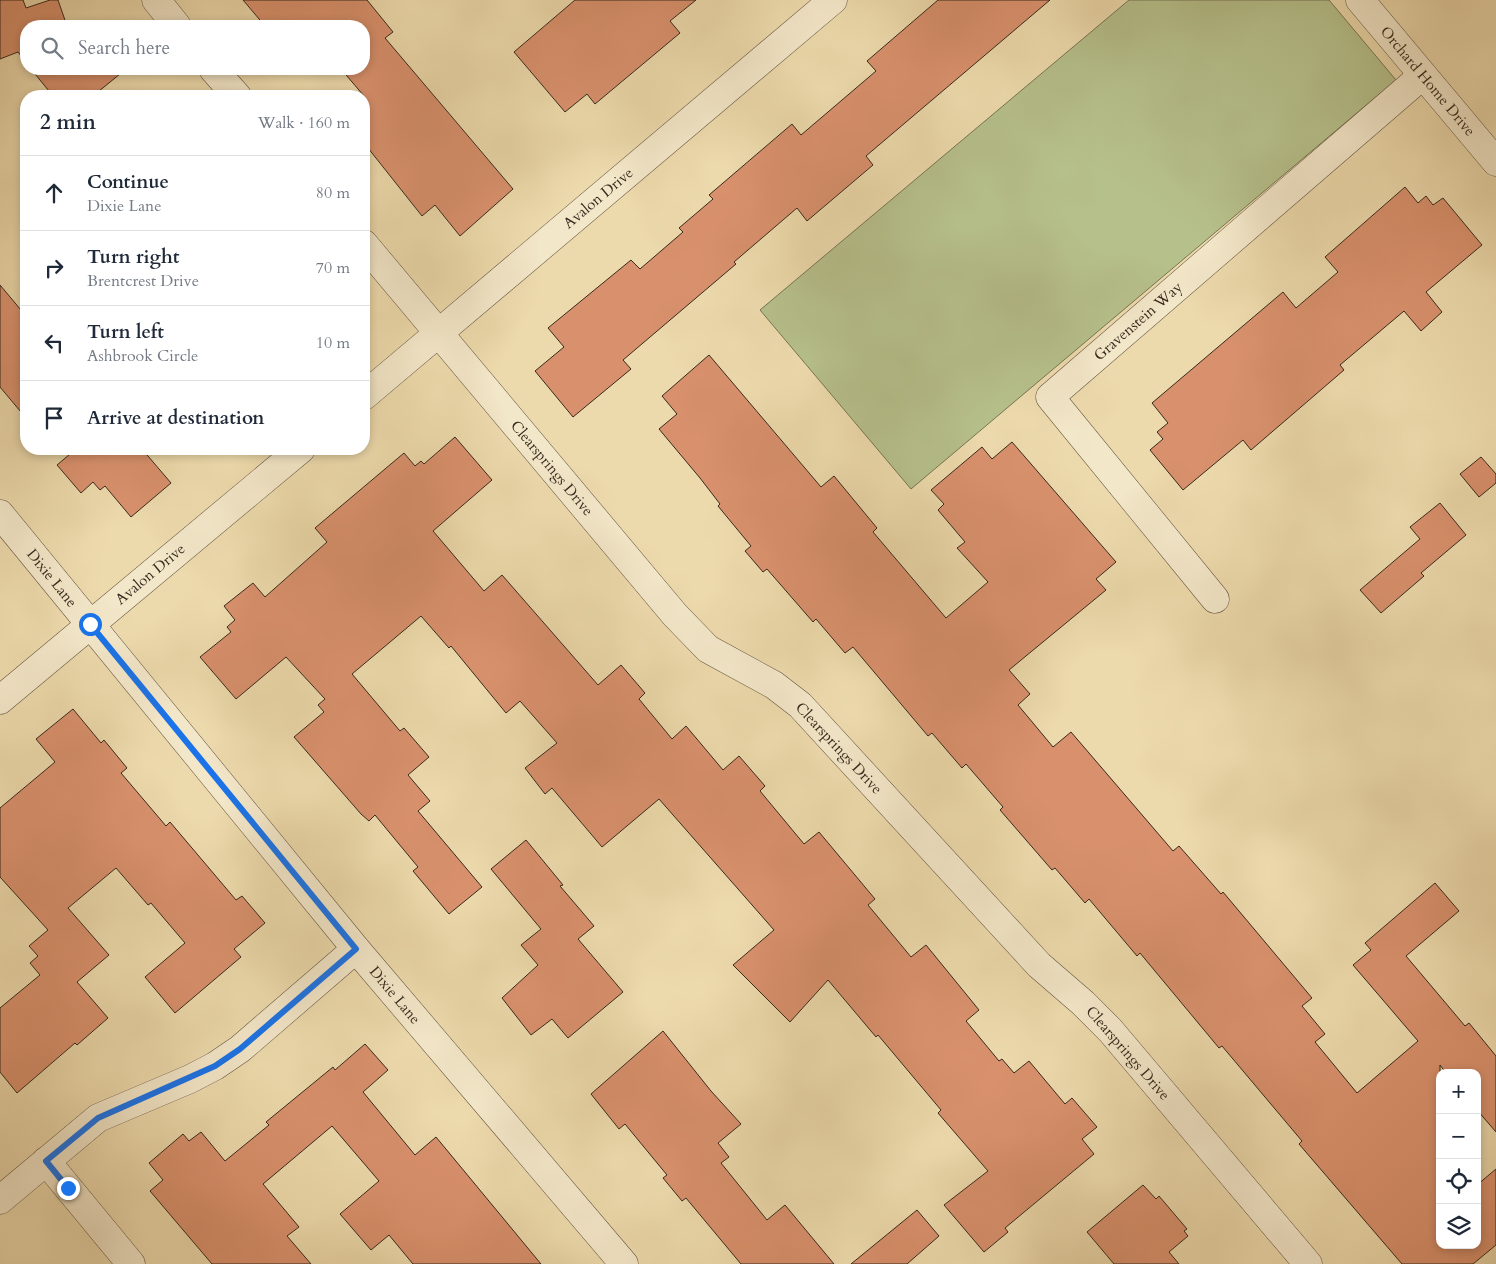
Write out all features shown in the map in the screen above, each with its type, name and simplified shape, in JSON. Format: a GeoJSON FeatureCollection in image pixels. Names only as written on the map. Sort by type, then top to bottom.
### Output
{"type":"FeatureCollection","features":[{"type":"Feature","properties":{"kind":"street"},"geometry":{"type":"LineString","coordinates":[[156,0],[172,20]]}},
{"type":"Feature","properties":{"kind":"street","name":"Avalon Drive"},"geometry":{"type":"LineString","coordinates":[[370,391],[833,0]]}},
{"type":"Feature","properties":{"kind":"street","name":"Orchard Home Drive"},"geometry":{"type":"LineString","coordinates":[[1360,0],[1496,162]]}},
{"type":"Feature","properties":{"kind":"street"},"geometry":{"type":"LineString","coordinates":[[218,75],[232,90]]}},
{"type":"Feature","properties":{"kind":"street","name":"Gravenstein Way"},"geometry":{"type":"LineString","coordinates":[[1215,599],[1050,397],[1423,75]]}},
{"type":"Feature","properties":{"kind":"street","name":"Clearsprings Drive"},"geometry":{"type":"LineString","coordinates":[[370,251],[675,616],[708,649],[774,685],[800,705],[1039,965],[1083,1003],[1110,1030],[1308,1264]]}},
{"type":"Feature","properties":{"kind":"street","name":"Avalon Drive"},"geometry":{"type":"LineString","coordinates":[[0,700],[294,455]]}},
{"type":"Feature","properties":{"kind":"street","name":"Dixie Lane"},"geometry":{"type":"LineString","coordinates":[[0,514],[356,949],[624,1264]]}},
{"type":"Feature","properties":{"kind":"street"},"geometry":{"type":"LineString","coordinates":[[0,1200],[98,1118],[215,1066],[240,1049],[356,949]]}},
{"type":"Feature","properties":{"kind":"street"},"geometry":{"type":"LineString","coordinates":[[46,1161],[131,1264]]}},
{"type":"Feature","properties":{"kind":"green space"},"geometry":{"type":"Polygon","coordinates":[[[1129,0],[1329,0],[1396,80],[911,489],[760,310],[1129,0]]]}},
{"type":"Feature","properties":{"kind":"building"},"geometry":{"type":"Polygon","coordinates":[[[0,0],[23,0],[26,8],[50,0],[58,0],[65,20],[20,20],[20,54],[18,52],[0,59],[0,0]]]}},
{"type":"Feature","properties":{"kind":"building"},"geometry":{"type":"Polygon","coordinates":[[[243,0],[367,0],[393,32],[385,38],[513,189],[460,236],[435,205],[422,216],[370,151],[370,90],[359,90],[346,75],[370,75],[370,20],[260,20],[243,0]]]}},
{"type":"Feature","properties":{"kind":"building"},"geometry":{"type":"Polygon","coordinates":[[[575,0],[696,0],[670,21],[680,33],[595,104],[587,94],[565,112],[514,52],[575,0]]]}},
{"type":"Feature","properties":{"kind":"building"},"geometry":{"type":"Polygon","coordinates":[[[938,0],[1050,0],[866,156],[873,165],[807,221],[797,208],[734,262],[736,264],[623,360],[631,369],[573,417],[535,371],[564,347],[548,328],[631,260],[640,269],[683,232],[679,228],[713,199],[709,195],[792,124],[801,135],[876,71],[867,61],[938,0]]]}},
{"type":"Feature","properties":{"kind":"building"},"geometry":{"type":"Polygon","coordinates":[[[36,75],[119,75],[100,90],[48,90],[36,75]]]}},
{"type":"Feature","properties":{"kind":"building"},"geometry":{"type":"Polygon","coordinates":[[[1405,187],[1418,203],[1426,196],[1433,205],[1443,198],[1482,245],[1426,292],[1442,312],[1421,331],[1404,311],[1340,365],[1344,370],[1251,450],[1243,440],[1183,490],[1150,450],[1163,439],[1157,432],[1168,423],[1152,403],[1283,292],[1296,308],[1338,272],[1325,257],[1405,187]]]}},
{"type":"Feature","properties":{"kind":"building"},"geometry":{"type":"Polygon","coordinates":[[[0,285],[20,309],[20,411],[0,387],[0,285]]]}},
{"type":"Feature","properties":{"kind":"building"},"geometry":{"type":"Polygon","coordinates":[[[709,355],[821,487],[834,476],[877,528],[873,532],[946,618],[988,582],[957,548],[965,542],[938,510],[944,504],[931,490],[982,447],[992,459],[1012,442],[1116,562],[1096,579],[1106,590],[1009,670],[1030,694],[1018,705],[1053,747],[1071,732],[1173,851],[1179,846],[1221,894],[1223,892],[1312,998],[1302,1006],[1325,1034],[1315,1042],[1357,1093],[1418,1041],[1353,965],[1371,950],[1365,943],[1435,883],[1459,911],[1406,956],[1465,1026],[1469,1023],[1496,1056],[1496,1132],[1481,1115],[1481,1069],[1443,1069],[1440,1065],[1440,1069],[1436,1069],[1436,1249],[1481,1249],[1481,1182],[1496,1169],[1496,1245],[1473,1264],[1402,1264],[1299,1144],[1302,1141],[1222,1046],[1219,1048],[1140,953],[1137,956],[1089,899],[1085,903],[1055,868],[1052,870],[1000,810],[1003,807],[966,764],[962,768],[932,733],[928,736],[853,647],[845,653],[816,619],[813,622],[767,569],[763,572],[745,551],[751,546],[718,506],[720,504],[700,478],[659,429],[677,414],[662,396],[709,355]]]}},
{"type":"Feature","properties":{"kind":"building"},"geometry":{"type":"Polygon","coordinates":[[[455,437],[492,480],[433,531],[484,591],[502,575],[598,685],[621,665],[645,693],[639,699],[672,739],[686,726],[723,770],[739,756],[765,786],[760,791],[804,844],[819,832],[875,899],[868,905],[911,957],[926,945],[979,1010],[966,1021],[999,1061],[1002,1059],[1014,1073],[1029,1061],[1065,1104],[1072,1098],[1097,1127],[1082,1139],[1094,1154],[1005,1228],[1008,1232],[984,1252],[944,1205],[988,1171],[938,1113],[941,1110],[878,1035],[876,1037],[828,980],[790,1022],[733,965],[774,930],[659,799],[602,847],[552,788],[545,794],[525,768],[557,743],[520,701],[506,713],[451,646],[449,648],[421,616],[352,674],[400,731],[404,728],[429,757],[408,775],[430,801],[418,811],[482,887],[449,914],[413,871],[418,867],[375,815],[369,821],[361,814],[294,737],[324,712],[318,705],[325,699],[286,657],[236,699],[200,657],[231,632],[227,627],[235,620],[224,606],[253,583],[265,597],[327,542],[315,528],[404,453],[415,466],[421,461],[424,464],[455,437]]]}},
{"type":"Feature","properties":{"kind":"building"},"geometry":{"type":"Polygon","coordinates":[[[69,455],[147,455],[171,483],[131,517],[105,486],[100,490],[93,482],[81,493],[57,465],[69,455]]]}},
{"type":"Feature","properties":{"kind":"building"},"geometry":{"type":"Polygon","coordinates":[[[1481,457],[1496,474],[1496,483],[1479,497],[1460,474],[1481,457]]]}},
{"type":"Feature","properties":{"kind":"building"},"geometry":{"type":"Polygon","coordinates":[[[1440,503],[1466,535],[1421,573],[1424,576],[1381,613],[1360,590],[1420,539],[1410,527],[1440,503]]]}},
{"type":"Feature","properties":{"kind":"building"},"geometry":{"type":"Polygon","coordinates":[[[73,709],[101,743],[104,740],[127,768],[121,773],[166,826],[170,822],[236,900],[242,896],[265,923],[234,949],[241,957],[175,1013],[145,977],[185,943],[151,903],[148,905],[116,868],[68,908],[109,955],[77,982],[108,1018],[77,1045],[75,1043],[17,1093],[0,1072],[0,1008],[40,975],[30,963],[38,956],[29,946],[48,930],[0,877],[0,808],[55,762],[36,739],[73,709]]]}},
{"type":"Feature","properties":{"kind":"building"},"geometry":{"type":"Polygon","coordinates":[[[526,840],[563,885],[560,886],[594,926],[578,939],[623,992],[568,1038],[552,1019],[531,1035],[502,998],[538,965],[521,945],[541,929],[491,869],[526,840]]]}},
{"type":"Feature","properties":{"kind":"building"},"geometry":{"type":"Polygon","coordinates":[[[663,1031],[711,1091],[741,1124],[718,1143],[729,1157],[721,1163],[767,1220],[785,1205],[834,1264],[741,1264],[686,1198],[682,1201],[663,1178],[667,1175],[625,1124],[619,1129],[591,1094],[663,1031]]]}},
{"type":"Feature","properties":{"kind":"building"},"geometry":{"type":"Polygon","coordinates":[[[365,1044],[388,1070],[363,1092],[415,1155],[436,1137],[541,1264],[413,1264],[389,1235],[371,1250],[340,1214],[379,1181],[332,1126],[263,1184],[299,1227],[287,1236],[311,1264],[212,1264],[150,1191],[163,1180],[149,1163],[183,1134],[189,1141],[201,1132],[225,1161],[269,1125],[266,1122],[333,1067],[335,1070],[365,1044]]]}},
{"type":"Feature","properties":{"kind":"building"},"geometry":{"type":"Polygon","coordinates":[[[1143,1185],[1156,1199],[1159,1196],[1187,1229],[1184,1231],[1188,1236],[1169,1252],[1179,1264],[1114,1264],[1087,1232],[1143,1185]]]}},
{"type":"Feature","properties":{"kind":"building"},"geometry":{"type":"Polygon","coordinates":[[[917,1210],[939,1236],[907,1264],[851,1264],[917,1210]]]}},
{"type":"Feature","properties":{"kind":"route"},"geometry":{"type":"LineString","coordinates":[[68,1188],[46,1161],[98,1118],[190,1079],[215,1066],[240,1049],[356,949],[90,624]]}}]}
